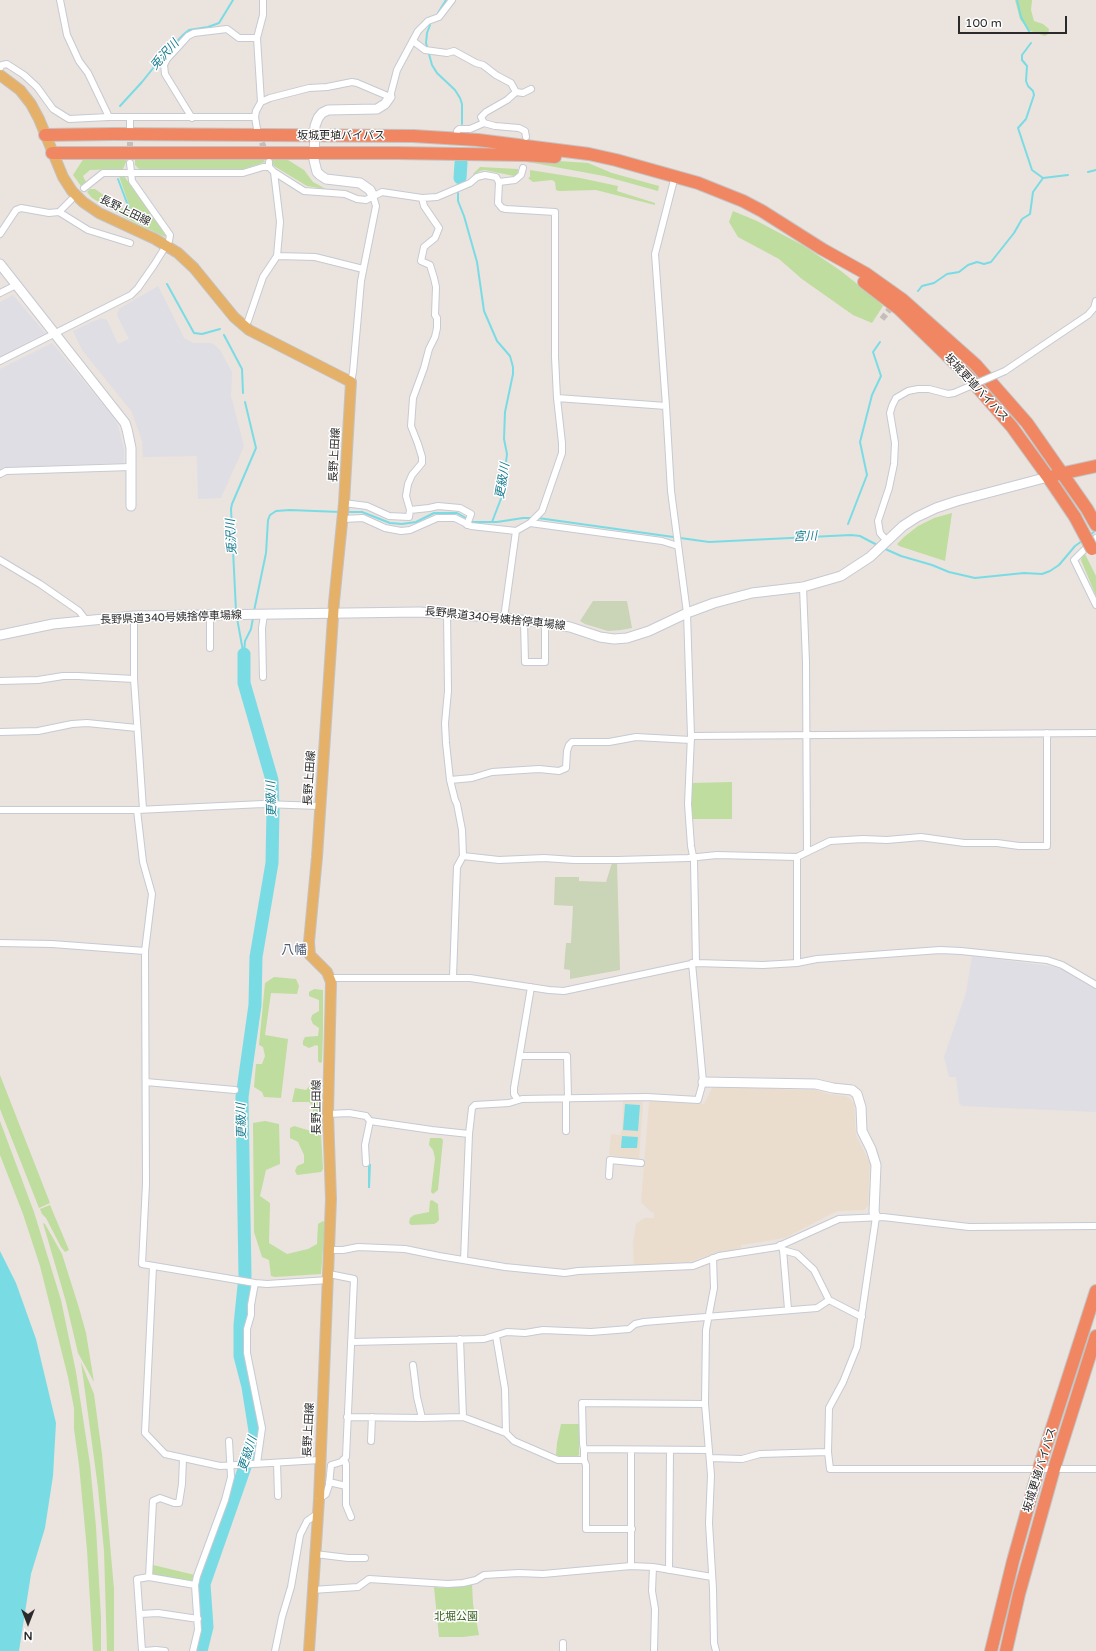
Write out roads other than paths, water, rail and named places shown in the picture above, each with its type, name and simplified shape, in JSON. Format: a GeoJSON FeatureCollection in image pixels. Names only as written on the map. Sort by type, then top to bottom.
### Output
{"type":"FeatureCollection","features":[{"type":"Feature","properties":{"kind":"highway","name":"坂城更埴バイパス"},"geometry":{"type":"LineString","coordinates":[[45,135],[114,134],[315,137],[413,136],[478,140],[548,148],[616,160],[698,183],[749,204],[822,249],[865,273],[903,300],[976,365],[1027,424],[1087,509],[1096,525]]}},
{"type":"Feature","properties":{"kind":"highway","name":"坂城更埴バイパス"},"geometry":{"type":"LineString","coordinates":[[52,153],[525,155],[579,158],[634,165]]}},
{"type":"Feature","properties":{"kind":"highway","name":"坂城更埴バイパス"},"geometry":{"type":"LineString","coordinates":[[822,249],[899,309],[964,372],[1012,428],[1048,477],[1095,548]]}},
{"type":"Feature","properties":{"kind":"highway"},"geometry":{"type":"LineString","coordinates":[[1048,477],[1096,466]]}},
{"type":"Feature","properties":{"kind":"highway","name":"坂城更埴バイパス"},"geometry":{"type":"LineString","coordinates":[[991,1651],[1013,1561],[1039,1468],[1096,1291]]}},
{"type":"Feature","properties":{"kind":"highway","name":"坂城更埴バイパス"},"geometry":{"type":"LineString","coordinates":[[1006,1651],[1019,1594],[1054,1469],[1096,1336]]}},
{"type":"Feature","properties":{"kind":"main road","name":"長野上田線"},"geometry":{"type":"LineString","coordinates":[[0,75],[20,90],[26,98],[39,119],[52,153],[67,185],[83,202],[112,220],[166,245],[178,253],[194,268],[228,310],[244,326],[262,337],[351,382],[344,512],[333,613],[309,947],[312,957],[330,978],[328,1114],[331,1191],[329,1277],[319,1499],[309,1651]]}},
{"type":"Feature","properties":{"kind":"main road"},"geometry":{"type":"LineString","coordinates":[[373,196],[370,190],[360,183],[326,179],[320,176],[315,164],[314,153],[316,122],[322,113],[337,109],[377,109],[385,104],[390,97]]}},
{"type":"Feature","properties":{"kind":"main road"},"geometry":{"type":"LineString","coordinates":[[0,264],[125,423],[130,441],[131,506]]}},
{"type":"Feature","properties":{"kind":"main road","name":"長野県道340号姨捨停車場線"},"geometry":{"type":"LineString","coordinates":[[0,636],[54,624],[134,616],[419,612],[447,613],[545,623],[570,627],[600,637],[614,639],[627,638],[649,631],[687,613],[733,597],[803,587],[841,576],[864,561],[903,526],[917,516],[936,508],[1048,477]]}},
{"type":"Feature","properties":{"kind":"main road"},"geometry":{"type":"LineString","coordinates":[[703,1082],[816,1084],[852,1090],[857,1094],[862,1107],[862,1131],[871,1149],[876,1165],[874,1212],[876,1217]]}},
{"type":"Feature","properties":{"kind":"street"},"geometry":{"type":"LineString","coordinates":[[60,0],[67,35],[79,61],[88,73],[109,116]]}},
{"type":"Feature","properties":{"kind":"street"},"geometry":{"type":"LineString","coordinates":[[257,129],[255,117],[256,111],[261,102],[257,38],[263,15],[263,0]]}},
{"type":"Feature","properties":{"kind":"street"},"geometry":{"type":"LineString","coordinates":[[261,102],[286,93],[352,82],[363,85],[390,97],[397,70],[422,25],[439,17],[452,0]]}},
{"type":"Feature","properties":{"kind":"street"},"geometry":{"type":"LineString","coordinates":[[192,118],[165,74],[164,65],[167,59],[188,36],[194,33],[227,29],[239,38],[257,38]]}},
{"type":"Feature","properties":{"kind":"street"},"geometry":{"type":"LineString","coordinates":[[413,41],[428,50],[447,53],[454,51],[476,63],[483,65],[496,75],[511,83],[516,92]]}},
{"type":"Feature","properties":{"kind":"street"},"geometry":{"type":"LineString","coordinates":[[0,68],[2,65],[7,64],[24,75],[37,88],[53,109],[69,119],[109,116],[192,118],[255,117]]}},
{"type":"Feature","properties":{"kind":"street"},"geometry":{"type":"LineString","coordinates":[[484,123],[481,117],[486,112],[507,100],[516,92],[523,93],[532,89]]}},
{"type":"Feature","properties":{"kind":"street"},"geometry":{"type":"LineString","coordinates":[[130,117],[130,128]]}},
{"type":"Feature","properties":{"kind":"street"},"geometry":{"type":"LineString","coordinates":[[457,139],[457,132],[459,129],[470,129],[484,123],[495,126],[519,128],[525,131],[526,137]]}},
{"type":"Feature","properties":{"kind":"street"},"geometry":{"type":"LineString","coordinates":[[0,361],[131,295],[138,288],[166,245],[170,235],[132,181],[130,163]]}},
{"type":"Feature","properties":{"kind":"street"},"geometry":{"type":"LineString","coordinates":[[84,188],[103,173],[243,173],[269,165],[274,172],[304,191],[345,194],[357,200],[366,200],[382,192],[422,198],[437,197],[470,183],[477,177],[485,174],[496,177],[500,182],[498,203],[502,208],[555,212],[555,357],[562,453],[542,511],[537,514],[531,523],[516,531],[467,524],[455,518],[437,518],[410,530],[401,531],[385,528],[363,518],[344,512]]}},
{"type":"Feature","properties":{"kind":"street"},"geometry":{"type":"LineString","coordinates":[[500,182],[515,180],[522,175],[522,168]]}},
{"type":"Feature","properties":{"kind":"street"},"geometry":{"type":"LineString","coordinates":[[244,326],[248,321],[262,277],[276,256],[280,222],[274,172]]}},
{"type":"Feature","properties":{"kind":"street"},"geometry":{"type":"LineString","coordinates":[[464,1260],[469,1134],[472,1108],[475,1105],[509,1103],[518,1100],[567,1098],[647,1098],[698,1100],[703,1082],[694,963],[694,861],[692,857],[688,804],[691,738],[687,613],[671,491],[655,254],[675,176]]}},
{"type":"Feature","properties":{"kind":"street"},"geometry":{"type":"LineString","coordinates":[[351,382],[363,269],[376,206],[373,196]]}},
{"type":"Feature","properties":{"kind":"street"},"geometry":{"type":"LineString","coordinates":[[344,512],[367,506],[389,516],[409,517],[410,510],[406,496],[408,484],[412,475],[422,463],[422,457],[410,426],[413,398],[424,368],[428,350],[435,337],[438,318],[435,315],[436,287],[434,278],[430,265],[421,261],[424,247],[435,238],[439,228],[424,206],[422,198]]}},
{"type":"Feature","properties":{"kind":"street"},"geometry":{"type":"LineString","coordinates":[[59,212],[71,200]]}},
{"type":"Feature","properties":{"kind":"street"},"geometry":{"type":"LineString","coordinates":[[0,234],[16,210],[21,208],[49,213],[59,212],[88,230],[130,243]]}},
{"type":"Feature","properties":{"kind":"street"},"geometry":{"type":"LineString","coordinates":[[276,256],[315,257],[363,269]]}},
{"type":"Feature","properties":{"kind":"street"},"geometry":{"type":"LineString","coordinates":[[0,293],[16,285]]}},
{"type":"Feature","properties":{"kind":"street"},"geometry":{"type":"LineString","coordinates":[[885,542],[880,533],[878,521],[889,488],[894,464],[894,443],[890,413],[896,398],[908,391],[918,389],[929,389],[948,394],[954,393],[1005,370],[1088,316],[1094,308],[1096,301]]}},
{"type":"Feature","properties":{"kind":"street"},"geometry":{"type":"LineString","coordinates":[[557,398],[666,406]]}},
{"type":"Feature","properties":{"kind":"street"},"geometry":{"type":"LineString","coordinates":[[0,474],[6,471],[131,467]]}},
{"type":"Feature","properties":{"kind":"street"},"geometry":{"type":"LineString","coordinates":[[410,510],[438,506],[460,508],[471,514],[467,524]]}},
{"type":"Feature","properties":{"kind":"street"},"geometry":{"type":"LineString","coordinates":[[531,523],[654,540],[678,545]]}},
{"type":"Feature","properties":{"kind":"street"},"geometry":{"type":"LineString","coordinates":[[504,618],[516,531]]}},
{"type":"Feature","properties":{"kind":"street"},"geometry":{"type":"LineString","coordinates":[[1095,548],[1074,560],[1096,605]]}},
{"type":"Feature","properties":{"kind":"street"},"geometry":{"type":"LineString","coordinates":[[0,560],[40,584],[80,611],[86,620]]}},
{"type":"Feature","properties":{"kind":"street"},"geometry":{"type":"LineString","coordinates":[[803,587],[807,734],[807,851]]}},
{"type":"Feature","properties":{"kind":"street"},"geometry":{"type":"LineString","coordinates":[[447,613],[448,692],[446,743],[450,780],[457,804],[462,830],[463,856],[457,867],[453,977]]}},
{"type":"Feature","properties":{"kind":"street"},"geometry":{"type":"LineString","coordinates":[[262,615],[263,677]]}},
{"type":"Feature","properties":{"kind":"street"},"geometry":{"type":"LineString","coordinates":[[134,616],[134,679],[143,862],[152,894],[145,951],[146,1184],[142,1264],[267,1284],[329,1277],[354,1279],[346,1457],[341,1462],[331,1465],[326,1494],[319,1499]]}},
{"type":"Feature","properties":{"kind":"street"},"geometry":{"type":"LineString","coordinates":[[210,616],[210,648]]}},
{"type":"Feature","properties":{"kind":"street"},"geometry":{"type":"LineString","coordinates":[[524,621],[525,662],[545,662],[545,623]]}},
{"type":"Feature","properties":{"kind":"street"},"geometry":{"type":"LineString","coordinates":[[0,681],[38,680],[63,676],[134,679]]}},
{"type":"Feature","properties":{"kind":"street"},"geometry":{"type":"LineString","coordinates":[[0,732],[38,732],[72,724],[87,723],[137,728]]}},
{"type":"Feature","properties":{"kind":"street"},"geometry":{"type":"LineString","coordinates":[[463,856],[499,860],[544,858],[596,860],[717,855],[797,857],[830,841],[921,838],[964,843],[1047,846],[1046,733]]}},
{"type":"Feature","properties":{"kind":"street"},"geometry":{"type":"LineString","coordinates":[[450,780],[472,778],[492,772],[539,769],[559,771],[566,768],[567,751],[572,742],[609,742],[636,737],[691,738],[807,734],[1096,733]]}},
{"type":"Feature","properties":{"kind":"street"},"geometry":{"type":"LineString","coordinates":[[0,810],[140,809],[267,804],[320,806]]}},
{"type":"Feature","properties":{"kind":"street"},"geometry":{"type":"LineString","coordinates":[[797,857],[797,963]]}},
{"type":"Feature","properties":{"kind":"street"},"geometry":{"type":"LineString","coordinates":[[0,943],[52,944],[145,951]]}},
{"type":"Feature","properties":{"kind":"street"},"geometry":{"type":"LineString","coordinates":[[330,978],[394,979],[453,977],[495,981],[564,991],[694,963],[763,966],[797,963],[817,959],[940,950],[961,950],[1047,960],[1062,965],[1096,985]]}},
{"type":"Feature","properties":{"kind":"street"},"geometry":{"type":"LineString","coordinates":[[518,1100],[514,1094],[514,1088],[531,987]]}},
{"type":"Feature","properties":{"kind":"street"},"geometry":{"type":"LineString","coordinates":[[520,1056],[567,1056],[566,1131]]}},
{"type":"Feature","properties":{"kind":"street"},"geometry":{"type":"LineString","coordinates":[[146,1082],[235,1090]]}},
{"type":"Feature","properties":{"kind":"street"},"geometry":{"type":"LineString","coordinates":[[328,1114],[349,1113],[366,1116],[370,1121],[469,1134]]}},
{"type":"Feature","properties":{"kind":"street"},"geometry":{"type":"LineString","coordinates":[[366,1163],[365,1145],[370,1121]]}},
{"type":"Feature","properties":{"kind":"street"},"geometry":{"type":"LineString","coordinates":[[609,1176],[610,1160],[641,1163]]}},
{"type":"Feature","properties":{"kind":"street"},"geometry":{"type":"LineString","coordinates":[[330,1250],[343,1250],[358,1247],[405,1249],[514,1268],[565,1273],[578,1271],[629,1270],[692,1266],[713,1258],[781,1247],[839,1220],[876,1217],[969,1227],[1096,1226]]}},
{"type":"Feature","properties":{"kind":"street"},"geometry":{"type":"LineString","coordinates":[[876,1217],[857,1347],[843,1382],[829,1408],[828,1452],[830,1469],[1096,1469]]}},
{"type":"Feature","properties":{"kind":"street"},"geometry":{"type":"LineString","coordinates":[[781,1247],[797,1254],[814,1270],[829,1300],[836,1302],[862,1317]]}},
{"type":"Feature","properties":{"kind":"street"},"geometry":{"type":"LineString","coordinates":[[781,1247],[788,1309]]}},
{"type":"Feature","properties":{"kind":"street"},"geometry":{"type":"LineString","coordinates":[[713,1258],[714,1288],[710,1316],[706,1330],[705,1404],[711,1475],[709,1523],[713,1588],[714,1643],[716,1651]]}},
{"type":"Feature","properties":{"kind":"street"},"geometry":{"type":"LineString","coordinates":[[153,1266],[145,1433],[164,1454],[220,1466],[254,1463],[277,1464],[320,1460]]}},
{"type":"Feature","properties":{"kind":"street"},"geometry":{"type":"LineString","coordinates":[[254,1283],[251,1315],[247,1329],[247,1353],[262,1428],[254,1463]]}},
{"type":"Feature","properties":{"kind":"street"},"geometry":{"type":"LineString","coordinates":[[351,1342],[484,1339],[507,1332],[525,1333],[543,1330],[591,1332],[629,1329],[635,1324],[644,1322],[788,1309],[817,1308],[829,1300]]}},
{"type":"Feature","properties":{"kind":"street"},"geometry":{"type":"LineString","coordinates":[[496,1336],[505,1389],[506,1434]]}},
{"type":"Feature","properties":{"kind":"street"},"geometry":{"type":"LineString","coordinates":[[460,1339],[463,1417]]}},
{"type":"Feature","properties":{"kind":"street"},"geometry":{"type":"LineString","coordinates":[[413,1365],[417,1397],[422,1418]]}},
{"type":"Feature","properties":{"kind":"street"},"geometry":{"type":"LineString","coordinates":[[632,1529],[586,1529],[586,1465],[584,1460],[582,1403],[705,1404]]}},
{"type":"Feature","properties":{"kind":"street"},"geometry":{"type":"LineString","coordinates":[[347,1417],[463,1417],[506,1434],[514,1441],[558,1460],[584,1460]]}},
{"type":"Feature","properties":{"kind":"street"},"geometry":{"type":"LineString","coordinates":[[371,1441],[372,1417]]}},
{"type":"Feature","properties":{"kind":"street"},"geometry":{"type":"LineString","coordinates":[[193,1651],[198,1630],[195,1584],[225,1500],[231,1477],[229,1441]]}},
{"type":"Feature","properties":{"kind":"street"},"geometry":{"type":"LineString","coordinates":[[584,1449],[709,1450]]}},
{"type":"Feature","properties":{"kind":"street"},"geometry":{"type":"LineString","coordinates":[[631,1450],[631,1566]]}},
{"type":"Feature","properties":{"kind":"street"},"geometry":{"type":"LineString","coordinates":[[670,1450],[670,1570]]}},
{"type":"Feature","properties":{"kind":"street"},"geometry":{"type":"LineString","coordinates":[[710,1458],[742,1459],[760,1454],[828,1452]]}},
{"type":"Feature","properties":{"kind":"street"},"geometry":{"type":"LineString","coordinates":[[149,1577],[153,1501],[160,1498],[174,1503],[179,1502],[182,1484],[183,1458]]}},
{"type":"Feature","properties":{"kind":"street"},"geometry":{"type":"LineString","coordinates":[[344,1459],[346,1464],[346,1505],[351,1517]]}},
{"type":"Feature","properties":{"kind":"street"},"geometry":{"type":"LineString","coordinates":[[277,1464],[278,1496]]}},
{"type":"Feature","properties":{"kind":"street"},"geometry":{"type":"LineString","coordinates":[[329,1482],[346,1486]]}},
{"type":"Feature","properties":{"kind":"street"},"geometry":{"type":"LineString","coordinates":[[275,1651],[282,1617],[291,1587],[300,1535],[307,1521],[317,1514]]}},
{"type":"Feature","properties":{"kind":"street"},"geometry":{"type":"LineString","coordinates":[[315,1554],[348,1558],[365,1558]]}},
{"type":"Feature","properties":{"kind":"street"},"geometry":{"type":"LineString","coordinates":[[312,1590],[358,1587],[369,1579],[448,1584],[476,1580],[484,1575],[519,1573],[543,1574],[631,1566],[653,1567],[712,1577]]}},
{"type":"Feature","properties":{"kind":"street"},"geometry":{"type":"LineString","coordinates":[[653,1567],[652,1591],[655,1609],[654,1651]]}},
{"type":"Feature","properties":{"kind":"street"},"geometry":{"type":"LineString","coordinates":[[165,1651],[143,1651],[137,1579],[149,1577],[195,1584]]}},
{"type":"Feature","properties":{"kind":"street"},"geometry":{"type":"LineString","coordinates":[[140,1614],[158,1613],[198,1620]]}},
{"type":"Feature","properties":{"kind":"street"},"geometry":{"type":"LineString","coordinates":[[563,1643],[563,1651]]}},
{"type":"Feature","properties":{"kind":"water"},"geometry":{"type":"Polygon","coordinates":[[[625,1104],[640,1105],[638,1131],[623,1130],[625,1104]]]}},
{"type":"Feature","properties":{"kind":"water"},"geometry":{"type":"Polygon","coordinates":[[[622,1136],[638,1137],[637,1148],[621,1148],[622,1136]]]}},
{"type":"Feature","properties":{"kind":"water"},"geometry":{"type":"Polygon","coordinates":[[[368,1164],[371,1164],[370,1188],[368,1188],[368,1164]]]}},
{"type":"Feature","properties":{"kind":"water"},"geometry":{"type":"Polygon","coordinates":[[[0,1251],[16,1283],[36,1339],[56,1423],[53,1476],[45,1528],[31,1574],[19,1651],[0,1651],[0,1251]]]}},
{"type":"Feature","properties":{"kind":"waterway","name":"兎沢川"},"geometry":{"type":"LineString","coordinates":[[120,106],[184,34],[189,30],[208,27],[219,23],[233,0]]}},
{"type":"Feature","properties":{"kind":"waterway","name":"更級川"},"geometry":{"type":"LineString","coordinates":[[438,13],[446,0]]}},
{"type":"Feature","properties":{"kind":"waterway"},"geometry":{"type":"LineString","coordinates":[[1017,0],[1021,17],[1030,33]]}},
{"type":"Feature","properties":{"kind":"waterway","name":"更級川"},"geometry":{"type":"LineString","coordinates":[[430,25],[426,43],[432,65],[437,73],[455,90],[460,98],[462,104],[462,124]]}},
{"type":"Feature","properties":{"kind":"waterway"},"geometry":{"type":"LineString","coordinates":[[1031,43],[1022,55],[1022,60],[1027,66],[1026,81],[1034,95],[1026,119],[1018,128],[1032,170],[1043,178]]}},
{"type":"Feature","properties":{"kind":"waterway","name":"更級川"},"geometry":{"type":"LineString","coordinates":[[460,178],[461,163]]}},
{"type":"Feature","properties":{"kind":"waterway"},"geometry":{"type":"LineString","coordinates":[[1088,172],[1096,170]]}},
{"type":"Feature","properties":{"kind":"waterway"},"geometry":{"type":"LineString","coordinates":[[1043,178],[1068,175]]}},
{"type":"Feature","properties":{"kind":"waterway"},"geometry":{"type":"LineString","coordinates":[[918,291],[922,286],[934,283],[947,274],[959,272],[968,265],[977,262],[984,264],[991,262],[1014,233],[1022,219],[1030,214],[1033,192],[1043,178]]}},
{"type":"Feature","properties":{"kind":"waterway","name":"兎沢川"},"geometry":{"type":"LineString","coordinates":[[118,179],[130,211]]}},
{"type":"Feature","properties":{"kind":"waterway","name":"更級川"},"geometry":{"type":"LineString","coordinates":[[458,193],[458,201],[464,216],[477,262],[484,311],[497,341],[510,356],[513,367],[513,374],[505,412],[504,439],[507,454],[502,496],[492,522]]}},
{"type":"Feature","properties":{"kind":"waterway","name":"兎沢川"},"geometry":{"type":"LineString","coordinates":[[167,284],[194,333],[202,334],[220,329]]}},
{"type":"Feature","properties":{"kind":"waterway","name":"兎沢川"},"geometry":{"type":"LineString","coordinates":[[224,335],[242,369],[243,393]]}},
{"type":"Feature","properties":{"kind":"waterway"},"geometry":{"type":"LineString","coordinates":[[848,524],[867,475],[860,442],[872,395],[881,376],[873,352],[880,342]]}},
{"type":"Feature","properties":{"kind":"waterway","name":"兎沢川"},"geometry":{"type":"LineString","coordinates":[[236,611],[231,509],[256,448],[245,402]]}},
{"type":"Feature","properties":{"kind":"waterway","name":"更級川"},"geometry":{"type":"LineString","coordinates":[[254,611],[266,553],[268,520],[270,515],[276,511],[290,510],[340,512]]}},
{"type":"Feature","properties":{"kind":"waterway","name":"更級川"},"geometry":{"type":"LineString","coordinates":[[347,512],[362,512],[390,523],[402,524],[416,522],[434,513],[457,513],[473,522],[497,522],[533,518]]}},
{"type":"Feature","properties":{"kind":"waterway","name":"宮川"},"geometry":{"type":"LineString","coordinates":[[538,518],[709,542],[851,535],[860,536],[879,546]]}},
{"type":"Feature","properties":{"kind":"waterway","name":"宮川"},"geometry":{"type":"LineString","coordinates":[[1089,536],[1096,530]]}},
{"type":"Feature","properties":{"kind":"waterway","name":"宮川"},"geometry":{"type":"LineString","coordinates":[[883,548],[901,556],[932,565],[949,572],[975,578],[1024,573],[1042,574],[1059,565],[1075,546],[1082,541]]}},
{"type":"Feature","properties":{"kind":"waterway","name":"兎沢川"},"geometry":{"type":"LineString","coordinates":[[237,618],[243,651]]}},
{"type":"Feature","properties":{"kind":"waterway","name":"更級川"},"geometry":{"type":"LineString","coordinates":[[244,654],[245,641],[251,629],[253,618]]}},
{"type":"Feature","properties":{"kind":"waterway","name":"更級川"},"geometry":{"type":"LineString","coordinates":[[201,1651],[207,1627],[204,1584],[254,1441],[255,1431],[248,1387],[240,1356],[240,1325],[245,1276],[242,1097],[255,1005],[256,957],[272,863],[273,809],[272,780],[244,683],[244,654]]}},
{"type":"Feature","properties":{"kind":"tunnel"},"geometry":{"type":"LineString","coordinates":[[130,133],[130,163]]}},
{"type":"Feature","properties":{"kind":"tunnel"},"geometry":{"type":"LineString","coordinates":[[259,134],[266,154]]}},
{"type":"Feature","properties":{"kind":"tunnel"},"geometry":{"type":"LineString","coordinates":[[882,319],[904,291]]}},
{"type":"Feature","properties":{"kind":"district","name":"八幡"},"geometry":{"type":"Point","coordinates":[294,951]}},
{"type":"Feature","properties":{"kind":"park label","name":"北堀公園"},"geometry":{"type":"Point","coordinates":[456,1617]}}]}
